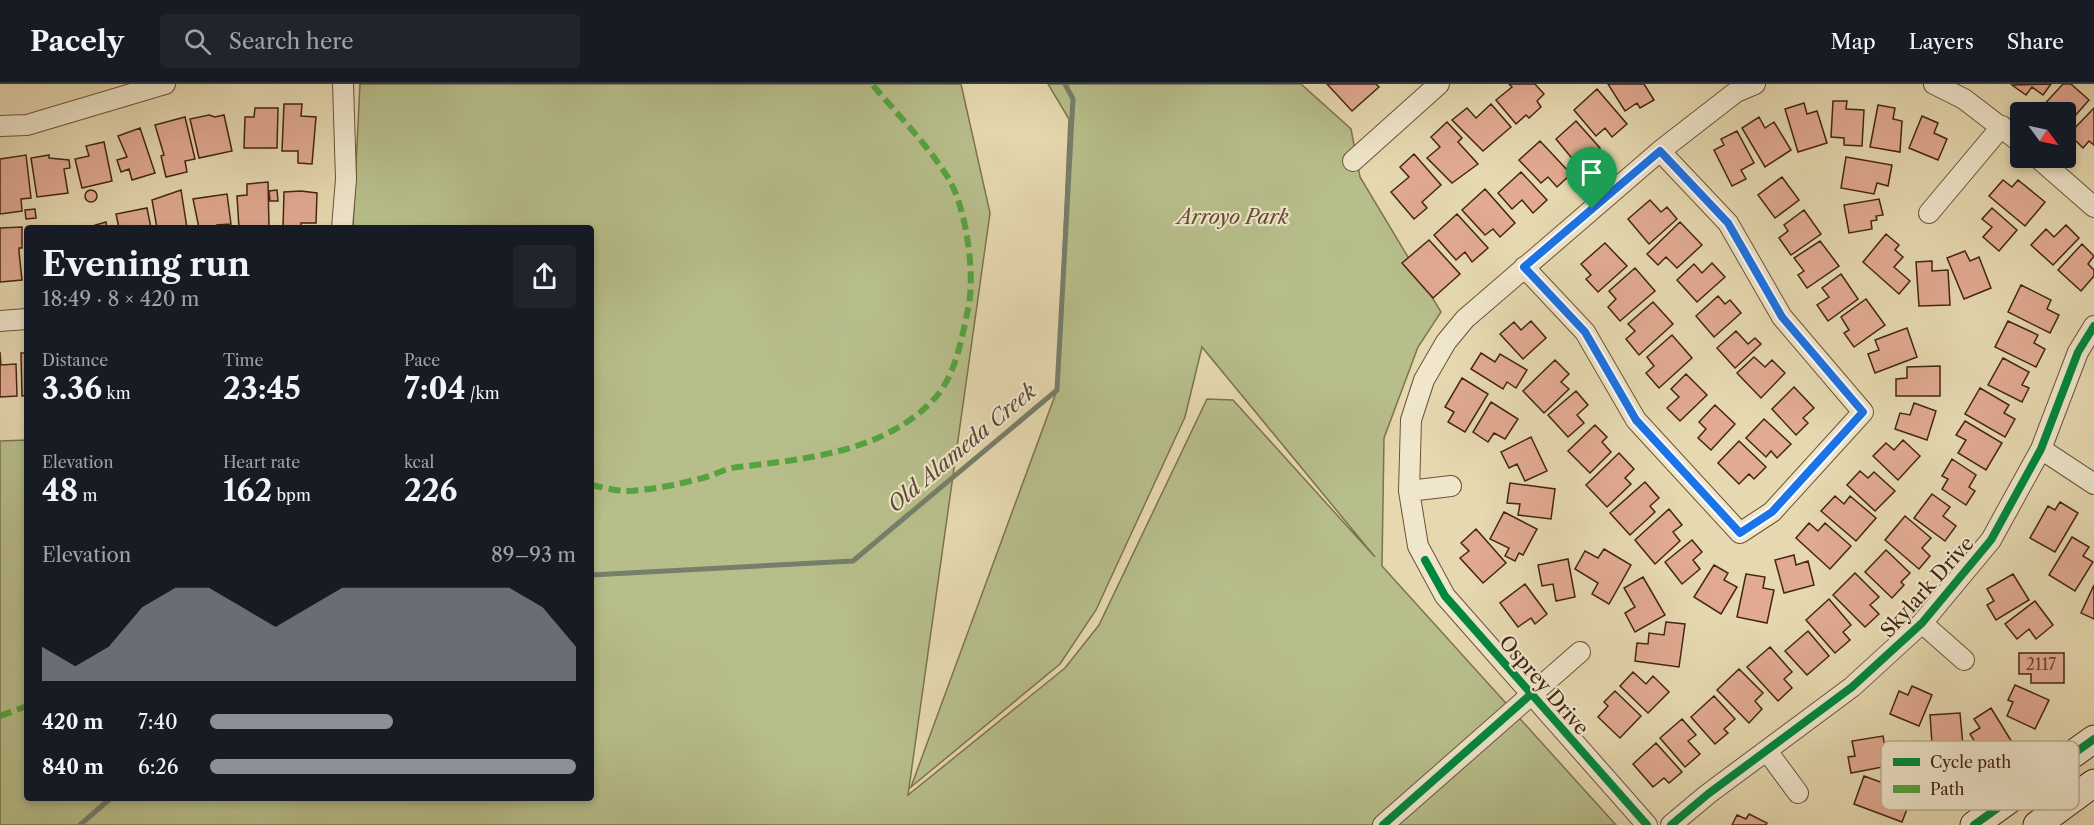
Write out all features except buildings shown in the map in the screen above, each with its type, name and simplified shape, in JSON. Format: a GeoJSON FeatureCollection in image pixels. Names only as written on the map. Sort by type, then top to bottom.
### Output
{"type":"FeatureCollection","features":[{"type":"Feature","properties":{"kind":"main road"},"geometry":{"type":"LineString","coordinates":[[2079,750],[2094,739]]}},
{"type":"Feature","properties":{"kind":"main road"},"geometry":{"type":"LineString","coordinates":[[2079,794],[2094,783]]}},
{"type":"Feature","properties":{"kind":"main road"},"geometry":{"type":"LineString","coordinates":[[1974,825],[1995,810]]}},
{"type":"Feature","properties":{"kind":"main road"},"geometry":{"type":"LineString","coordinates":[[2037,825],[2057,810]]}},
{"type":"Feature","properties":{"kind":"street"},"geometry":{"type":"LineString","coordinates":[[0,126],[27,125],[165,84]]}},
{"type":"Feature","properties":{"kind":"street"},"geometry":{"type":"LineString","coordinates":[[342,225],[346,179],[343,84]]}},
{"type":"Feature","properties":{"kind":"street"},"geometry":{"type":"LineString","coordinates":[[1353,161],[1439,84]]}},
{"type":"Feature","properties":{"kind":"street","name":"Osprey Drive"},"geometry":{"type":"LineString","coordinates":[[1647,825],[1445,596],[1418,546],[1409,491],[1411,420],[1424,380],[1446,342],[1465,319],[1660,151],[1736,92],[1755,84]]}},
{"type":"Feature","properties":{"kind":"street"},"geometry":{"type":"LineString","coordinates":[[1934,84],[1964,99],[2010,133]]}},
{"type":"Feature","properties":{"kind":"street"},"geometry":{"type":"LineString","coordinates":[[1929,213],[2002,126]]}},
{"type":"Feature","properties":{"kind":"street"},"geometry":{"type":"LineString","coordinates":[[1524,267],[1585,332],[1636,420],[1740,533],[1772,512],[1863,412],[1782,317],[1728,223],[1660,151]]}},
{"type":"Feature","properties":{"kind":"street"},"geometry":{"type":"LineString","coordinates":[[2049,168],[2094,207]]}},
{"type":"Feature","properties":{"kind":"street"},"geometry":{"type":"LineString","coordinates":[[0,321],[24,319]]}},
{"type":"Feature","properties":{"kind":"street","name":"Skylark Drive"},"geometry":{"type":"LineString","coordinates":[[1671,825],[1708,794],[1852,687],[1922,623],[1991,540],[2041,449],[2078,352],[2094,326]]}},
{"type":"Feature","properties":{"kind":"street"},"geometry":{"type":"LineString","coordinates":[[2041,449],[2094,484]]}},
{"type":"Feature","properties":{"kind":"street"},"geometry":{"type":"LineString","coordinates":[[1409,491],[1451,486]]}},
{"type":"Feature","properties":{"kind":"street"},"geometry":{"type":"LineString","coordinates":[[1922,623],[1964,660]]}},
{"type":"Feature","properties":{"kind":"street"},"geometry":{"type":"LineString","coordinates":[[1383,825],[1580,652]]}},
{"type":"Feature","properties":{"kind":"street"},"geometry":{"type":"LineString","coordinates":[[1767,751],[1798,793]]}},
{"type":"Feature","properties":{"kind":"green space","name":"Arroyo Park"},"geometry":{"type":"Polygon","coordinates":[[[360,84],[961,84],[990,213],[908,795],[1065,668],[1099,625],[1207,399],[1233,400],[1375,557],[1202,347],[1185,417],[1096,610],[1060,664],[911,787],[1057,390],[1069,119],[1048,84],[1301,84],[1351,129],[1360,177],[1441,312],[1418,347],[1384,438],[1382,566],[1616,825],[0,825],[0,441],[24,440],[24,801],[594,801],[594,225],[353,225],[360,84]]]}},
{"type":"Feature","properties":{"kind":"waterway","name":"Old Alameda Creek"},"geometry":{"type":"LineString","coordinates":[[594,575],[853,561],[1057,390],[1073,99],[1065,84]]}},
{"type":"Feature","properties":{"kind":"waterway","name":"Old Alameda Creek"},"geometry":{"type":"LineString","coordinates":[[80,825],[108,801]]}},
{"type":"Feature","properties":{"kind":"marked path"},"geometry":{"type":"LineString","coordinates":[[594,486],[622,491],[646,489],[703,478],[734,468],[844,450],[893,430],[915,416],[942,389],[957,355],[970,295],[970,260],[964,222],[954,189],[947,176],[921,140],[872,84]]}},
{"type":"Feature","properties":{"kind":"marked path"},"geometry":{"type":"LineString","coordinates":[[0,716],[24,707]]}},
{"type":"Feature","properties":{"kind":"cycle path"},"geometry":{"type":"LineString","coordinates":[[1524,267],[1585,332],[1636,420],[1740,533],[1772,512],[1863,412],[1782,317],[1728,223],[1660,151]]}},
{"type":"Feature","properties":{"kind":"cycle path"},"geometry":{"type":"LineString","coordinates":[[1671,825],[1708,794],[1852,687],[1922,623],[1991,540],[2041,449],[2078,352],[2094,326]]}},
{"type":"Feature","properties":{"kind":"cycle path"},"geometry":{"type":"LineString","coordinates":[[1425,560],[1445,596],[1647,825]]}},
{"type":"Feature","properties":{"kind":"cycle path"},"geometry":{"type":"LineString","coordinates":[[1383,825],[1530,695]]}},
{"type":"Feature","properties":{"kind":"cycle path"},"geometry":{"type":"LineString","coordinates":[[2079,750],[2094,739]]}},
{"type":"Feature","properties":{"kind":"cycle path"},"geometry":{"type":"LineString","coordinates":[[1974,825],[1995,810]]}},
{"type":"Feature","properties":{"kind":"route"},"geometry":{"type":"LineString","coordinates":[[1660,151],[1728,223],[1782,317],[1863,412],[1772,512],[1740,533],[1636,420],[1585,332],[1524,267],[1592,209],[1660,151]]}}]}
